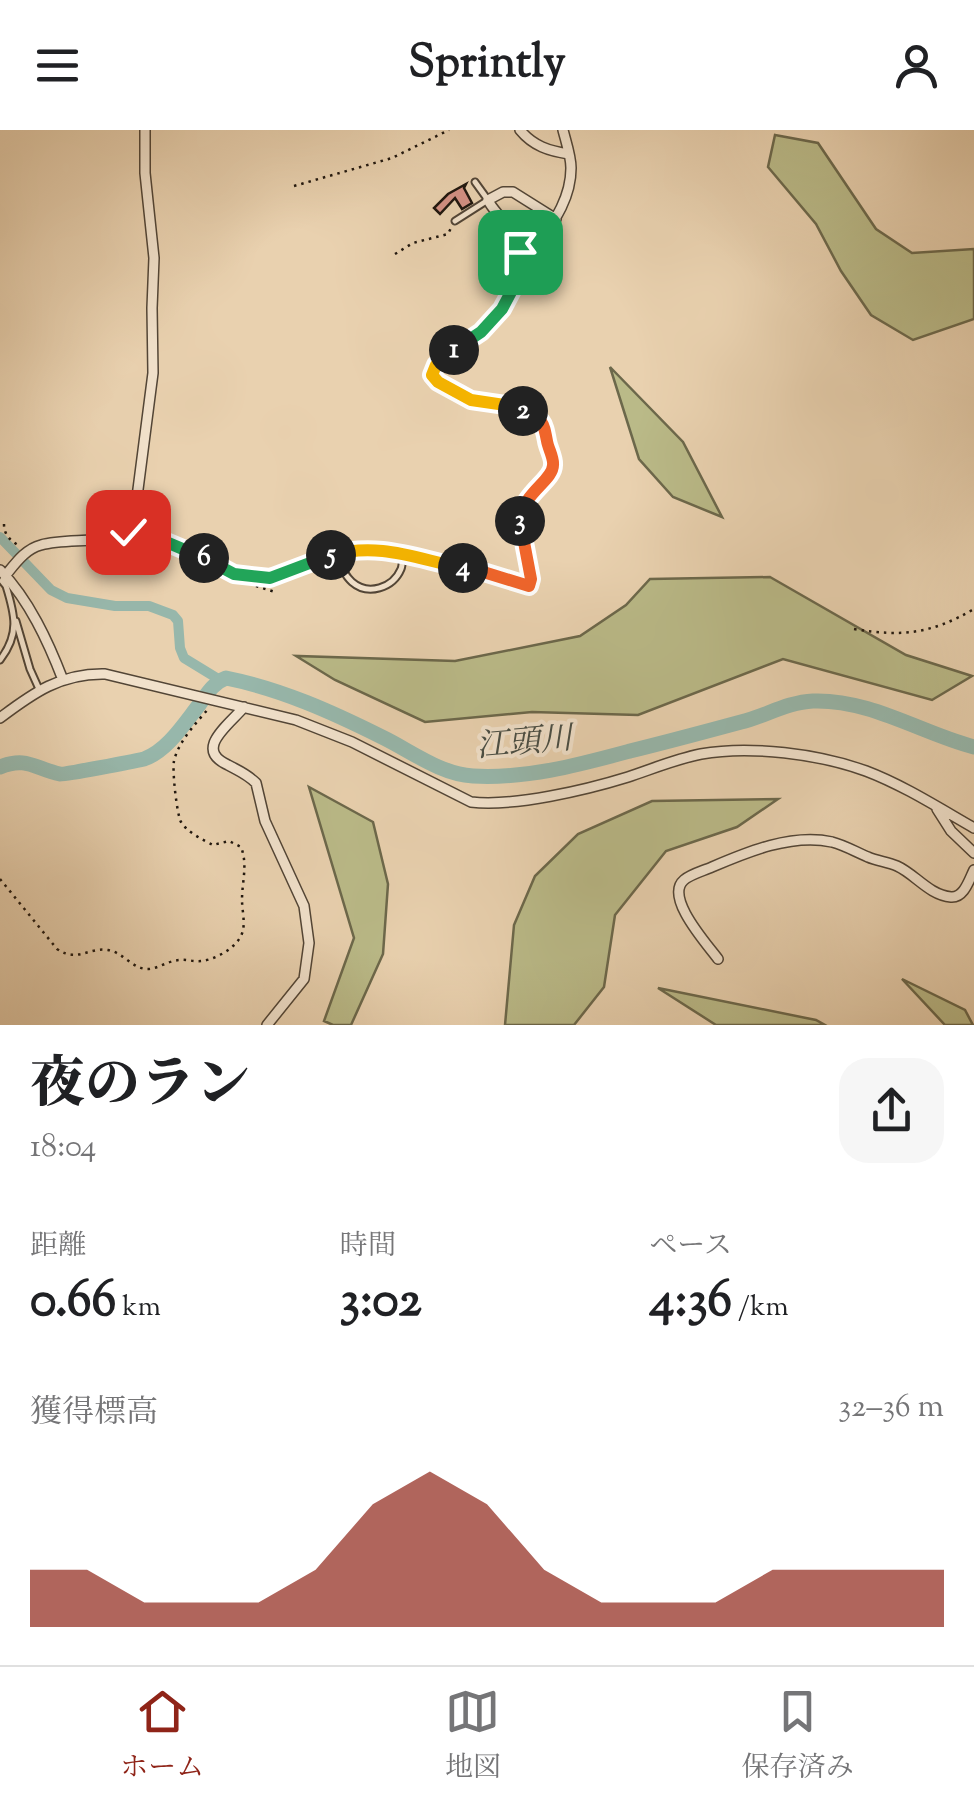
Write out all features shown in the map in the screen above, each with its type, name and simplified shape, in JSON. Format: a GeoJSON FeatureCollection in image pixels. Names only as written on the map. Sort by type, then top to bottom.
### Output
{"type":"FeatureCollection","features":[{"type":"Feature","properties":{"kind":"street"},"geometry":{"type":"LineString","coordinates":[[133,528],[153,373],[154,258],[145,173],[145,130]]}},
{"type":"Feature","properties":{"kind":"street"},"geometry":{"type":"LineString","coordinates":[[520,130],[546,150],[569,154]]}},
{"type":"Feature","properties":{"kind":"street"},"geometry":{"type":"LineString","coordinates":[[133,528],[189,550],[234,574],[270,578],[336,554],[368,550],[403,552],[525,586],[531,582],[520,520],[524,502],[554,466],[545,424],[512,406],[471,400],[432,375],[436,365],[481,332],[502,309],[530,256],[556,219],[570,182],[564,130]]}},
{"type":"Feature","properties":{"kind":"street"},"geometry":{"type":"LineString","coordinates":[[530,256],[520,252],[488,200],[502,192],[513,192],[556,219]]}},
{"type":"Feature","properties":{"kind":"street"},"geometry":{"type":"LineString","coordinates":[[62,680],[44,634],[12,582],[2,573],[40,545],[120,536],[133,528]]}},
{"type":"Feature","properties":{"kind":"street"},"geometry":{"type":"LineString","coordinates":[[0,718],[39,689],[76,676],[105,674],[296,720],[352,742],[471,802],[488,804],[560,794],[699,754],[735,750],[845,764],[870,773],[974,828]]}},
{"type":"Feature","properties":{"kind":"street"},"geometry":{"type":"LineString","coordinates":[[244,707],[221,731],[212,751],[227,766],[256,783],[265,821],[304,906],[308,925],[304,979],[268,1025]]}},
{"type":"Feature","properties":{"kind":"street"},"geometry":{"type":"LineString","coordinates":[[936,806],[944,822],[974,853]]}},
{"type":"Feature","properties":{"kind":"street"},"geometry":{"type":"LineString","coordinates":[[718,959],[680,904],[678,887],[690,877],[745,853],[795,842],[832,842],[897,866],[932,890],[952,897],[963,892],[974,870]]}},
{"type":"Feature","properties":{"kind":"lane"},"geometry":{"type":"LineString","coordinates":[[455,221],[488,200],[475,182]]}},
{"type":"Feature","properties":{"kind":"lane"},"geometry":{"type":"LineString","coordinates":[[336,554],[355,585],[370,590],[387,586],[400,570],[403,552]]}},
{"type":"Feature","properties":{"kind":"lane"},"geometry":{"type":"LineString","coordinates":[[2,573],[39,689]]}},
{"type":"Feature","properties":{"kind":"lane"},"geometry":{"type":"LineString","coordinates":[[0,660],[16,620]]}},
{"type":"Feature","properties":{"kind":"path"},"geometry":{"type":"LineString","coordinates":[[294,186],[392,158],[449,130]]}},
{"type":"Feature","properties":{"kind":"path"},"geometry":{"type":"LineString","coordinates":[[395,254],[413,243],[448,234],[455,221]]}},
{"type":"Feature","properties":{"kind":"path"},"geometry":{"type":"LineString","coordinates":[[4,524],[4,531],[24,555]]}},
{"type":"Feature","properties":{"kind":"path"},"geometry":{"type":"LineString","coordinates":[[854,629],[883,634],[924,632],[974,610]]}},
{"type":"Feature","properties":{"kind":"path"},"geometry":{"type":"LineString","coordinates":[[0,879],[66,955],[114,950],[148,969],[180,960],[202,961],[234,946],[243,933],[246,858],[241,846],[229,841],[213,845],[183,826],[175,798],[174,759],[215,700]]}},
{"type":"Feature","properties":{"kind":"green space"},"geometry":{"type":"Polygon","coordinates":[[[775,135],[818,143],[876,229],[912,253],[974,249],[974,319],[913,340],[871,315],[816,224],[768,167],[775,135]]]}},
{"type":"Feature","properties":{"kind":"green space"},"geometry":{"type":"Polygon","coordinates":[[[610,367],[683,442],[722,517],[673,497],[639,459],[610,367]]]}},
{"type":"Feature","properties":{"kind":"green space"},"geometry":{"type":"Polygon","coordinates":[[[770,577],[906,655],[972,676],[932,700],[783,659],[638,715],[532,712],[425,722],[335,680],[296,656],[455,661],[580,636],[626,605],[650,579],[770,577]]]}},
{"type":"Feature","properties":{"kind":"green space"},"geometry":{"type":"Polygon","coordinates":[[[309,787],[373,822],[388,884],[383,954],[351,1025],[324,1021],[354,938],[309,787]]]}},
{"type":"Feature","properties":{"kind":"green space"},"geometry":{"type":"Polygon","coordinates":[[[778,799],[737,827],[666,851],[615,915],[604,987],[574,1025],[505,1025],[514,925],[535,876],[578,834],[652,801],[778,799]]]}},
{"type":"Feature","properties":{"kind":"green space"},"geometry":{"type":"Polygon","coordinates":[[[902,979],[965,1010],[973,1025],[945,1025],[902,979]]]}},
{"type":"Feature","properties":{"kind":"green space"},"geometry":{"type":"Polygon","coordinates":[[[658,988],[816,1020],[825,1025],[716,1025],[658,988]]]}},
{"type":"Feature","properties":{"kind":"building"},"geometry":{"type":"Polygon","coordinates":[[[466,184],[464,188],[472,203],[462,209],[455,198],[440,214],[434,208],[448,194],[466,184]]]}},
{"type":"Feature","properties":{"kind":"waterway"},"geometry":{"type":"LineString","coordinates":[[0,537],[51,590],[67,598],[115,606],[149,606],[173,615],[178,621],[184,658],[220,680]]}},
{"type":"Feature","properties":{"kind":"waterway","name":"江頭川"},"geometry":{"type":"LineString","coordinates":[[0,767],[24,763],[60,774],[144,759],[168,743],[211,689],[226,678],[306,702],[437,766],[473,776],[533,773],[572,766],[813,701],[855,705],[974,747]]}},
{"type":"Feature","properties":{"kind":"route"},"geometry":{"type":"LineString","coordinates":[[128,532],[133,528],[177,545],[234,574],[270,578],[336,554],[381,550],[477,570],[529,586],[520,520],[524,502],[554,466],[545,424],[512,406],[471,400],[432,375],[436,365],[481,332],[502,309],[530,256],[520,252]]}}]}
